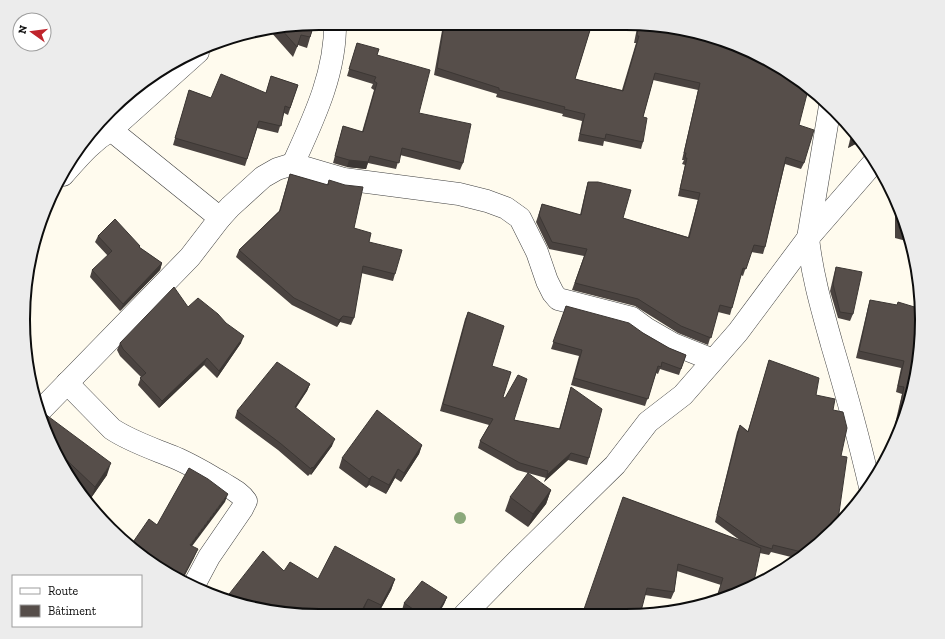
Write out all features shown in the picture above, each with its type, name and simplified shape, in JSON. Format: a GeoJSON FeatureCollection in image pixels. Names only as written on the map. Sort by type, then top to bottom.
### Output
{"type":"FeatureCollection","features":[{"type":"Feature","properties":{"kind":"street"},"geometry":{"type":"LineString","coordinates":[[293,164],[314,116],[333,59],[335,30]]}},
{"type":"Feature","properties":{"kind":"street"},"geometry":{"type":"LineString","coordinates":[[85,151],[98,138],[111,130],[186,63]]}},
{"type":"Feature","properties":{"kind":"street"},"geometry":{"type":"LineString","coordinates":[[829,114],[808,238],[810,259],[817,293],[860,443],[868,477]]}},
{"type":"Feature","properties":{"kind":"street"},"geometry":{"type":"LineString","coordinates":[[111,130],[220,218]]}},
{"type":"Feature","properties":{"kind":"street"},"geometry":{"type":"LineString","coordinates":[[44,407],[190,257],[230,207],[263,177],[277,169],[293,164],[344,178],[460,194],[506,208],[520,218],[537,252],[547,282],[558,299],[632,318],[672,344],[713,360]]}},
{"type":"Feature","properties":{"kind":"street"},"geometry":{"type":"LineString","coordinates":[[470,609],[516,561],[615,466],[648,422],[683,395],[743,326],[808,238],[871,167]]}},
{"type":"Feature","properties":{"kind":"street"},"geometry":{"type":"LineString","coordinates":[[67,383],[117,433],[173,456],[206,473],[234,490],[246,501],[209,557],[196,581]]}},
{"type":"Feature","properties":{"kind":"building"},"geometry":{"type":"Polygon","coordinates":[[[312,30],[310,37],[301,35],[297,47],[284,32],[312,30]]]}},
{"type":"Feature","properties":{"kind":"building"},"geometry":{"type":"Polygon","coordinates":[[[443,30],[590,30],[575,79],[623,91],[639,36],[637,36],[638,31],[663,32],[719,45],[736,52],[770,69],[807,94],[799,125],[814,130],[804,163],[786,157],[765,247],[754,245],[746,269],[743,268],[732,308],[720,305],[711,338],[681,326],[638,299],[575,283],[587,249],[552,242],[539,215],[542,204],[581,215],[588,182],[598,182],[631,190],[623,218],[689,238],[700,193],[680,189],[687,158],[685,158],[686,153],[684,153],[700,83],[655,73],[643,117],[647,118],[643,142],[606,134],[605,139],[580,134],[585,114],[564,109],[565,107],[499,90],[499,88],[437,68],[443,30]]]}},
{"type":"Feature","properties":{"kind":"building"},"geometry":{"type":"Polygon","coordinates":[[[357,43],[379,49],[377,55],[430,70],[419,113],[471,124],[463,163],[402,148],[399,163],[370,156],[368,162],[349,160],[335,156],[343,126],[363,132],[377,83],[374,81],[376,77],[349,69],[357,43]]]}},
{"type":"Feature","properties":{"kind":"building"},"geometry":{"type":"Polygon","coordinates":[[[221,74],[266,93],[271,76],[298,85],[290,108],[285,106],[281,126],[259,121],[247,159],[175,138],[189,90],[211,98],[221,74]]]}},
{"type":"Feature","properties":{"kind":"building"},"geometry":{"type":"Polygon","coordinates":[[[290,174],[328,185],[329,180],[345,185],[363,187],[354,228],[371,233],[369,242],[402,250],[395,274],[363,266],[354,318],[343,316],[339,320],[294,298],[239,250],[280,211],[290,174]]]}},
{"type":"Feature","properties":{"kind":"building"},"geometry":{"type":"Polygon","coordinates":[[[115,219],[140,246],[139,247],[162,263],[123,304],[92,270],[112,251],[98,236],[115,219]]]}},
{"type":"Feature","properties":{"kind":"building"},"geometry":{"type":"Polygon","coordinates":[[[836,267],[862,272],[853,314],[840,312],[833,284],[836,267]]]}},
{"type":"Feature","properties":{"kind":"building"},"geometry":{"type":"Polygon","coordinates":[[[174,287],[188,307],[198,298],[218,314],[226,323],[244,336],[219,371],[207,358],[162,401],[140,378],[146,373],[123,349],[120,343],[174,287]]]}},
{"type":"Feature","properties":{"kind":"building"},"geometry":{"type":"Polygon","coordinates":[[[870,300],[897,305],[898,302],[914,307],[913,357],[898,417],[904,387],[898,386],[904,361],[859,351],[870,300]]]}},
{"type":"Feature","properties":{"kind":"building"},"geometry":{"type":"Polygon","coordinates":[[[566,306],[629,323],[669,348],[686,355],[681,369],[662,362],[661,367],[658,366],[648,399],[574,378],[582,350],[553,342],[566,306]]]}},
{"type":"Feature","properties":{"kind":"building"},"geometry":{"type":"Polygon","coordinates":[[[468,312],[504,326],[492,366],[511,372],[503,397],[505,398],[518,375],[527,379],[514,420],[560,429],[571,387],[602,409],[589,458],[571,453],[547,475],[548,471],[520,463],[480,441],[493,419],[443,404],[468,312]]]}},
{"type":"Feature","properties":{"kind":"building"},"geometry":{"type":"Polygon","coordinates":[[[769,360],[819,378],[816,395],[835,399],[833,410],[843,412],[847,428],[841,456],[847,457],[839,515],[799,551],[773,545],[772,549],[759,545],[717,515],[740,425],[748,432],[769,360]]]}},
{"type":"Feature","properties":{"kind":"building"},"geometry":{"type":"Polygon","coordinates":[[[277,362],[310,384],[295,407],[335,439],[311,469],[280,443],[237,411],[277,362]]]}},
{"type":"Feature","properties":{"kind":"building"},"geometry":{"type":"Polygon","coordinates":[[[377,410],[422,445],[404,473],[398,469],[389,485],[372,476],[369,479],[342,458],[377,410]]]}},
{"type":"Feature","properties":{"kind":"building"},"geometry":{"type":"Polygon","coordinates":[[[46,414],[111,463],[95,487],[67,460],[46,414]]]}},
{"type":"Feature","properties":{"kind":"building"},"geometry":{"type":"Polygon","coordinates":[[[189,468],[208,479],[228,494],[190,545],[198,549],[184,575],[159,560],[134,541],[149,519],[157,525],[189,468]]]}},
{"type":"Feature","properties":{"kind":"building"},"geometry":{"type":"Polygon","coordinates":[[[528,473],[551,490],[533,514],[510,497],[528,473]]]}},
{"type":"Feature","properties":{"kind":"building"},"geometry":{"type":"Polygon","coordinates":[[[623,497],[761,548],[755,579],[719,594],[718,594],[723,578],[678,564],[674,592],[647,588],[642,608],[584,609],[623,497]]]}},
{"type":"Feature","properties":{"kind":"building"},"geometry":{"type":"Polygon","coordinates":[[[335,546],[395,579],[381,605],[368,599],[363,609],[282,607],[229,595],[263,551],[284,571],[290,562],[318,579],[335,546]]]}},
{"type":"Feature","properties":{"kind":"building"},"geometry":{"type":"Polygon","coordinates":[[[422,581],[447,597],[440,609],[413,609],[404,603],[422,581]]]}}]}
